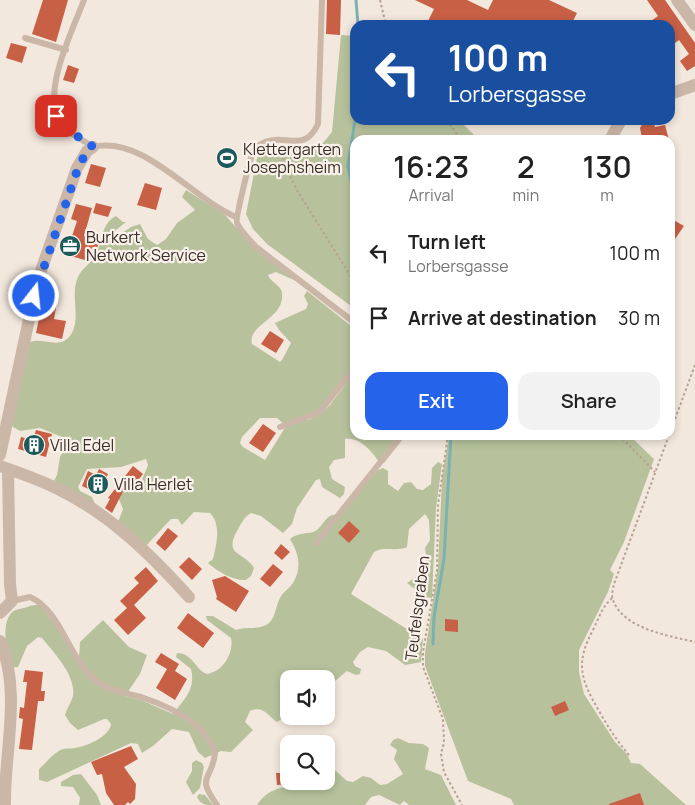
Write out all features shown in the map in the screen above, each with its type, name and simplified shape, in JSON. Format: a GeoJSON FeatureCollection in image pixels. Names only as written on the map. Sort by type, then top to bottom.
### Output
{"type":"FeatureCollection","features":[{"type":"Feature","properties":{"kind":"street"},"geometry":{"type":"LineString","coordinates":[[677,0],[695,25]]}},
{"type":"Feature","properties":{"kind":"street"},"geometry":{"type":"LineString","coordinates":[[675,92],[695,85]]}},
{"type":"Feature","properties":{"kind":"street"},"geometry":{"type":"LineString","coordinates":[[0,455],[37,282],[78,168],[87,151],[92,146]]}},
{"type":"Feature","properties":{"kind":"street"},"geometry":{"type":"LineString","coordinates":[[0,613],[12,601],[4,467],[62,490],[114,524],[151,557],[189,597]]}},
{"type":"Feature","properties":{"kind":"street"},"geometry":{"type":"LineString","coordinates":[[0,641],[8,667],[10,688],[5,805]]}},
{"type":"Feature","properties":{"kind":"lane"},"geometry":{"type":"LineString","coordinates":[[84,0],[54,85],[53,100],[56,116],[62,126],[92,146],[102,144],[136,153],[163,168],[219,209],[236,218],[243,233],[256,247],[350,319]]}},
{"type":"Feature","properties":{"kind":"lane"},"geometry":{"type":"LineString","coordinates":[[236,218],[253,152],[264,142],[305,140],[315,132],[318,124],[322,0]]}},
{"type":"Feature","properties":{"kind":"lane"},"geometry":{"type":"LineString","coordinates":[[25,38],[66,50]]}},
{"type":"Feature","properties":{"kind":"lane"},"geometry":{"type":"LineString","coordinates":[[280,427],[320,412],[350,373]]}},
{"type":"Feature","properties":{"kind":"lane"},"geometry":{"type":"LineString","coordinates":[[316,543],[398,440]]}},
{"type":"Feature","properties":{"kind":"lane"},"geometry":{"type":"LineString","coordinates":[[12,601],[30,597],[44,606],[83,668],[99,682],[120,693],[143,698],[164,706],[204,731],[215,753],[204,783],[217,805]]}},
{"type":"Feature","properties":{"kind":"path"},"geometry":{"type":"LineString","coordinates":[[380,0],[385,20]]}},
{"type":"Feature","properties":{"kind":"path"},"geometry":{"type":"LineString","coordinates":[[285,141],[282,148],[284,162],[298,192],[350,275]]}},
{"type":"Feature","properties":{"kind":"path"},"geometry":{"type":"LineString","coordinates":[[675,420],[695,365]]}},
{"type":"Feature","properties":{"kind":"path","name":"Teufelsgraben"},"geometry":{"type":"LineString","coordinates":[[447,440],[439,498],[436,571],[423,652],[423,667],[443,719],[444,742],[441,754],[444,772],[462,805]]}},
{"type":"Feature","properties":{"kind":"path"},"geometry":{"type":"LineString","coordinates":[[624,440],[656,472]]}},
{"type":"Feature","properties":{"kind":"path"},"geometry":{"type":"LineString","coordinates":[[668,440],[614,584],[612,598],[617,608],[632,621],[661,633],[695,642]]}},
{"type":"Feature","properties":{"kind":"path"},"geometry":{"type":"LineString","coordinates":[[612,598],[606,604],[588,638],[582,669],[584,685],[613,736],[629,755]]}},
{"type":"Feature","properties":{"kind":"green space"},"geometry":{"type":"Polygon","coordinates":[[[341,35],[350,36],[350,125],[464,125],[474,135],[350,135],[350,305],[267,244],[253,229],[246,214],[257,158],[270,144],[318,149],[332,132],[341,35]]]}},
{"type":"Feature","properties":{"kind":"green space"},"geometry":{"type":"Polygon","coordinates":[[[186,190],[225,215],[242,234],[296,281],[276,272],[268,275],[281,290],[281,302],[273,315],[255,331],[252,337],[252,344],[280,362],[291,343],[275,323],[306,309],[308,304],[304,296],[307,291],[350,325],[350,370],[323,407],[305,419],[308,420],[322,413],[350,378],[350,439],[345,439],[345,458],[334,460],[329,467],[332,479],[345,487],[344,494],[340,498],[322,487],[320,479],[316,480],[297,508],[292,524],[283,533],[261,516],[251,513],[246,517],[233,539],[232,545],[237,553],[254,568],[251,576],[246,580],[226,575],[208,563],[213,559],[217,536],[216,523],[210,513],[194,512],[182,525],[178,519],[171,519],[144,548],[117,525],[123,509],[117,494],[126,485],[135,489],[140,485],[148,465],[146,459],[121,467],[87,469],[78,487],[80,491],[92,497],[95,504],[54,481],[60,457],[68,443],[67,439],[40,428],[20,431],[13,427],[11,423],[30,342],[60,342],[70,336],[74,329],[76,314],[76,283],[82,271],[98,251],[104,229],[111,219],[116,216],[123,222],[126,222],[116,230],[115,235],[117,236],[131,227],[140,224],[148,239],[157,245],[166,239],[177,223],[195,210],[182,197],[186,190]],[[260,418],[242,437],[240,443],[243,447],[265,460],[286,426],[277,418],[260,418]]]}},
{"type":"Feature","properties":{"kind":"green space"},"geometry":{"type":"Polygon","coordinates":[[[355,440],[402,440],[384,463],[379,462],[360,442],[355,440]]]}},
{"type":"Feature","properties":{"kind":"green space"},"geometry":{"type":"Polygon","coordinates":[[[448,440],[634,440],[654,459],[624,542],[610,570],[614,574],[608,592],[579,650],[579,672],[584,694],[615,742],[627,754],[631,763],[640,764],[686,805],[514,805],[511,799],[468,781],[425,666],[425,653],[438,567],[442,478],[448,440]]]}},
{"type":"Feature","properties":{"kind":"green space"},"geometry":{"type":"Polygon","coordinates":[[[438,462],[442,464],[436,508],[432,598],[425,597],[407,583],[420,574],[427,563],[425,548],[430,540],[429,520],[425,514],[409,529],[407,547],[382,549],[374,552],[351,594],[423,639],[421,662],[405,665],[386,651],[368,647],[360,652],[353,662],[355,666],[361,669],[360,674],[356,675],[347,671],[335,681],[335,670],[280,670],[280,720],[277,722],[262,710],[254,709],[250,711],[245,722],[253,730],[231,752],[221,751],[205,758],[198,752],[189,732],[172,729],[142,753],[138,744],[131,743],[47,782],[39,780],[39,769],[56,753],[63,749],[74,748],[97,740],[106,733],[111,724],[107,719],[104,719],[78,730],[70,723],[65,715],[73,696],[71,680],[58,657],[42,638],[38,637],[27,646],[18,667],[12,667],[7,650],[5,632],[6,624],[13,612],[33,605],[42,607],[79,657],[80,642],[103,620],[129,647],[147,655],[140,674],[125,696],[141,700],[173,714],[185,699],[192,683],[191,669],[176,657],[177,653],[187,656],[207,674],[218,670],[222,666],[231,650],[231,638],[207,620],[206,616],[213,616],[236,630],[266,625],[274,617],[280,598],[293,583],[298,572],[296,550],[290,539],[317,530],[327,518],[338,515],[378,470],[383,468],[388,471],[388,484],[398,491],[404,483],[411,482],[417,489],[423,490],[431,484],[432,468],[438,462]]]}},
{"type":"Feature","properties":{"kind":"green space"},"geometry":{"type":"Polygon","coordinates":[[[398,738],[409,743],[423,744],[429,748],[425,769],[441,775],[456,805],[409,805],[404,801],[400,805],[379,795],[371,797],[365,805],[257,805],[265,796],[279,788],[280,790],[335,790],[335,770],[347,781],[353,782],[363,776],[371,778],[380,785],[387,784],[403,774],[394,759],[397,750],[390,745],[393,740],[398,738]]]}},
{"type":"Feature","properties":{"kind":"green space"},"geometry":{"type":"Polygon","coordinates":[[[196,760],[202,763],[204,767],[200,788],[193,795],[186,782],[192,771],[192,763],[196,760]]]}},
{"type":"Feature","properties":{"kind":"green space"},"geometry":{"type":"Polygon","coordinates":[[[81,774],[97,795],[101,805],[79,805],[80,798],[73,787],[61,786],[61,782],[73,775],[81,774]]]}},
{"type":"Feature","properties":{"kind":"green space"},"geometry":{"type":"Polygon","coordinates":[[[199,794],[205,795],[213,805],[202,803],[197,797],[199,794]]]}},
{"type":"Feature","properties":{"kind":"building"},"geometry":{"type":"Polygon","coordinates":[[[43,0],[68,0],[56,42],[32,34],[43,0]]]}},
{"type":"Feature","properties":{"kind":"building"},"geometry":{"type":"Polygon","coordinates":[[[327,0],[341,0],[340,35],[326,34],[327,0]]]}},
{"type":"Feature","properties":{"kind":"building"},"geometry":{"type":"Polygon","coordinates":[[[415,0],[467,0],[488,10],[493,0],[549,0],[577,13],[574,20],[428,20],[434,9],[415,0]]]}},
{"type":"Feature","properties":{"kind":"building"},"geometry":{"type":"Polygon","coordinates":[[[647,0],[665,0],[695,43],[695,66],[687,71],[680,61],[689,54],[679,40],[675,43],[675,20],[652,20],[658,16],[647,0]]]}},
{"type":"Feature","properties":{"kind":"building"},"geometry":{"type":"Polygon","coordinates":[[[11,43],[27,47],[22,63],[6,58],[11,43]]]}},
{"type":"Feature","properties":{"kind":"building"},"geometry":{"type":"Polygon","coordinates":[[[68,65],[79,69],[74,83],[63,80],[68,65]]]}},
{"type":"Feature","properties":{"kind":"building"},"geometry":{"type":"Polygon","coordinates":[[[642,125],[654,125],[655,127],[665,125],[668,135],[641,135],[640,128],[642,125]]]}},
{"type":"Feature","properties":{"kind":"building"},"geometry":{"type":"Polygon","coordinates":[[[91,164],[106,168],[100,187],[85,183],[91,164]]]}},
{"type":"Feature","properties":{"kind":"building"},"geometry":{"type":"Polygon","coordinates":[[[145,183],[162,188],[156,210],[137,205],[145,183]]]}},
{"type":"Feature","properties":{"kind":"building"},"geometry":{"type":"Polygon","coordinates":[[[96,203],[112,207],[108,217],[93,213],[96,203]]]}},
{"type":"Feature","properties":{"kind":"building"},"geometry":{"type":"Polygon","coordinates":[[[76,204],[92,208],[84,236],[99,241],[97,249],[92,247],[88,261],[64,254],[67,242],[70,242],[77,221],[71,219],[76,204]]]}},
{"type":"Feature","properties":{"kind":"building"},"geometry":{"type":"Polygon","coordinates":[[[675,221],[684,226],[675,239],[675,221]]]}},
{"type":"Feature","properties":{"kind":"building"},"geometry":{"type":"Polygon","coordinates":[[[43,299],[57,302],[54,319],[66,321],[62,339],[36,333],[43,299]]]}},
{"type":"Feature","properties":{"kind":"building"},"geometry":{"type":"Polygon","coordinates":[[[270,331],[284,340],[276,353],[261,344],[270,331]]]}},
{"type":"Feature","properties":{"kind":"building"},"geometry":{"type":"Polygon","coordinates":[[[263,424],[276,433],[263,452],[249,443],[263,424]]]}},
{"type":"Feature","properties":{"kind":"building","name":"Villa Edel"},"geometry":{"type":"Polygon","coordinates":[[[36,430],[52,434],[46,457],[18,449],[21,437],[33,440],[36,430]]]}},
{"type":"Feature","properties":{"kind":"building"},"geometry":{"type":"Polygon","coordinates":[[[133,466],[143,474],[133,487],[128,482],[112,513],[105,508],[110,499],[108,498],[133,466]]]}},
{"type":"Feature","properties":{"kind":"building","name":"Villa Herlet"},"geometry":{"type":"Polygon","coordinates":[[[99,469],[108,474],[99,494],[82,486],[88,471],[96,475],[99,469]]]}},
{"type":"Feature","properties":{"kind":"building"},"geometry":{"type":"Polygon","coordinates":[[[349,521],[360,531],[349,543],[338,533],[349,521]]]}},
{"type":"Feature","properties":{"kind":"building"},"geometry":{"type":"Polygon","coordinates":[[[168,528],[178,536],[165,551],[156,543],[168,528]]]}},
{"type":"Feature","properties":{"kind":"building"},"geometry":{"type":"Polygon","coordinates":[[[281,544],[290,552],[282,560],[274,553],[281,544]]]}},
{"type":"Feature","properties":{"kind":"building"},"geometry":{"type":"Polygon","coordinates":[[[189,557],[202,569],[192,580],[179,567],[189,557]]]}},
{"type":"Feature","properties":{"kind":"building"},"geometry":{"type":"Polygon","coordinates":[[[273,564],[283,572],[270,587],[260,579],[273,564]]]}},
{"type":"Feature","properties":{"kind":"building"},"geometry":{"type":"Polygon","coordinates":[[[146,567],[158,581],[134,605],[146,618],[128,635],[114,620],[127,608],[120,601],[139,583],[134,578],[146,567]]]}},
{"type":"Feature","properties":{"kind":"building"},"geometry":{"type":"Polygon","coordinates":[[[225,576],[249,591],[236,612],[216,599],[212,580],[225,576]]]}},
{"type":"Feature","properties":{"kind":"building"},"geometry":{"type":"Polygon","coordinates":[[[188,613],[214,633],[203,648],[177,628],[188,613]]]}},
{"type":"Feature","properties":{"kind":"building"},"geometry":{"type":"Polygon","coordinates":[[[445,619],[458,620],[458,632],[445,631],[445,619]]]}},
{"type":"Feature","properties":{"kind":"building"},"geometry":{"type":"Polygon","coordinates":[[[161,653],[179,664],[175,671],[187,679],[175,700],[156,688],[167,669],[155,662],[161,653]]]}},
{"type":"Feature","properties":{"kind":"building"},"geometry":{"type":"Polygon","coordinates":[[[25,670],[43,672],[41,691],[45,691],[44,701],[38,701],[32,750],[19,749],[23,719],[19,718],[20,707],[24,708],[27,682],[23,682],[25,670]]]}},
{"type":"Feature","properties":{"kind":"building"},"geometry":{"type":"Polygon","coordinates":[[[565,701],[569,710],[555,716],[551,707],[565,701]]]}},
{"type":"Feature","properties":{"kind":"building"},"geometry":{"type":"Polygon","coordinates":[[[131,746],[138,759],[124,767],[136,784],[135,799],[130,804],[128,802],[125,805],[114,805],[106,793],[102,774],[97,775],[91,762],[131,746]]]}},
{"type":"Feature","properties":{"kind":"building"},"geometry":{"type":"Polygon","coordinates":[[[276,773],[280,773],[280,785],[277,785],[276,773]]]}},
{"type":"Feature","properties":{"kind":"building"},"geometry":{"type":"Polygon","coordinates":[[[640,793],[644,805],[609,805],[609,804],[640,793]]]}},
{"type":"Feature","properties":{"kind":"waterway"},"geometry":{"type":"LineString","coordinates":[[356,0],[358,20]]}},
{"type":"Feature","properties":{"kind":"waterway"},"geometry":{"type":"LineString","coordinates":[[353,135],[354,125]]}},
{"type":"Feature","properties":{"kind":"waterway"},"geometry":{"type":"LineString","coordinates":[[350,153],[348,166],[350,176]]}},
{"type":"Feature","properties":{"kind":"waterway"},"geometry":{"type":"LineString","coordinates":[[433,644],[434,617],[444,559],[451,440]]}},
{"type":"Feature","properties":{"kind":"place","name":"Klettergarten Josephsheim"},"geometry":{"type":"Point","coordinates":[227,158]}},
{"type":"Feature","properties":{"kind":"place","name":"Burkert Network Service"},"geometry":{"type":"Point","coordinates":[70,246]}},
{"type":"Feature","properties":{"kind":"place","name":"Villa Edel"},"geometry":{"type":"Point","coordinates":[34,445]}},
{"type":"Feature","properties":{"kind":"place","name":"Villa Herlet"},"geometry":{"type":"Point","coordinates":[98,484]}},
{"type":"Feature","properties":{"kind":"route"},"geometry":{"type":"LineString","coordinates":[[34,296],[64,203],[83,157],[92,146],[62,126],[56,116]]}}]}
